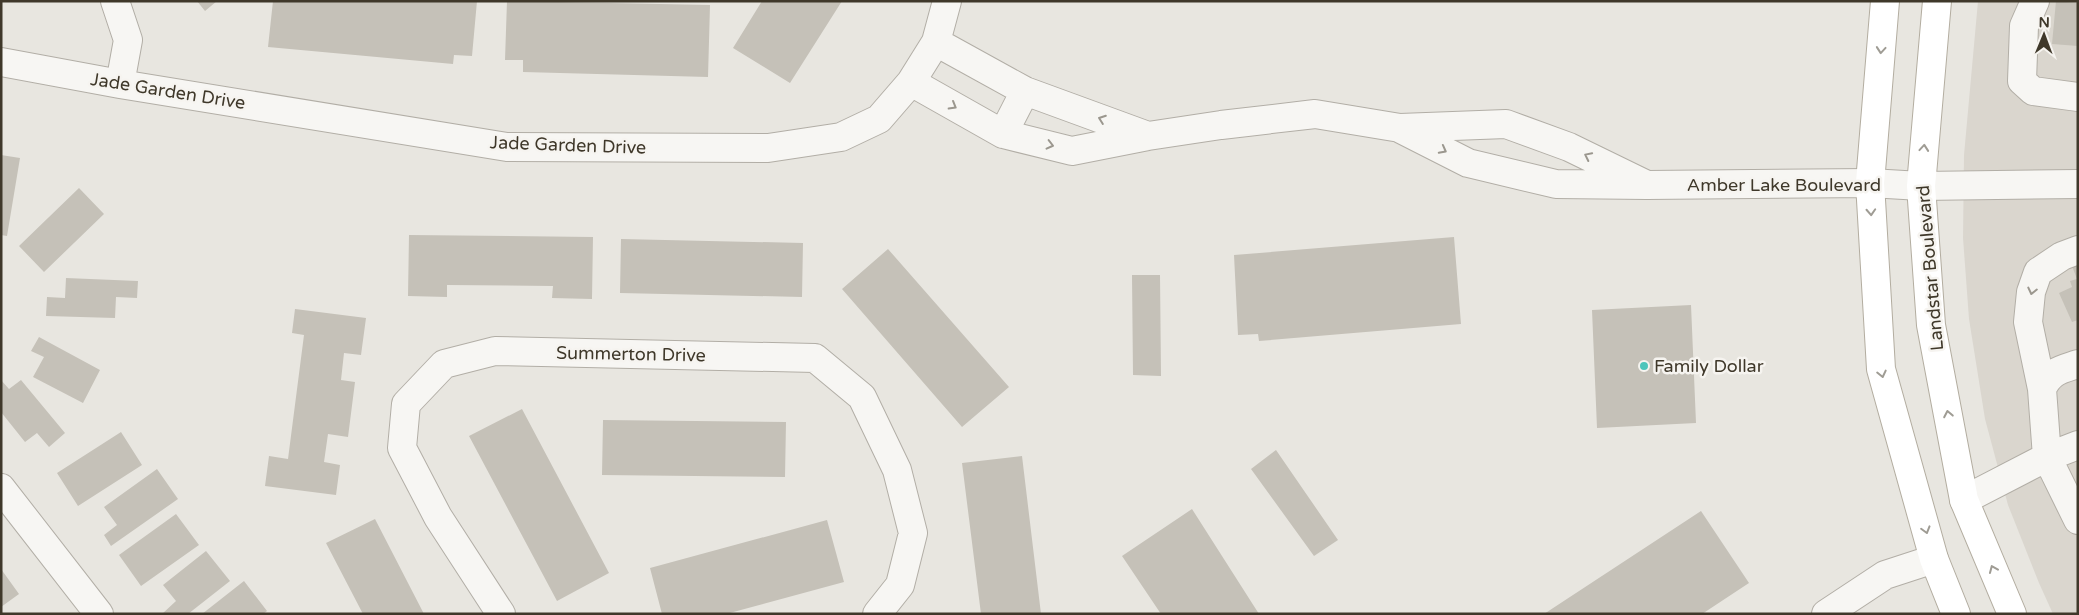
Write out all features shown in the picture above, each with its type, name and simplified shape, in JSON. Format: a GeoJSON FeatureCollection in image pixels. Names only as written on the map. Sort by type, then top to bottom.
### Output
{"type":"FeatureCollection","features":[{"type":"Feature","properties":{"kind":"main road"},"geometry":{"type":"LineString","coordinates":[[1885,1],[1870,183],[1880,369],[1934,559],[1956,614]]}},
{"type":"Feature","properties":{"kind":"main road","name":"Landstar Boulevard"},"geometry":{"type":"LineString","coordinates":[[1937,1],[1921,186],[1931,325],[1964,500],[2012,614]]}},
{"type":"Feature","properties":{"kind":"street"},"geometry":{"type":"LineString","coordinates":[[115,1],[128,40],[120,84]]}},
{"type":"Feature","properties":{"kind":"street","name":"Jade Garden Drive"},"geometry":{"type":"LineString","coordinates":[[1,62],[120,84],[507,147],[768,148],[840,137],[878,119],[911,82],[936,42],[947,1]]}},
{"type":"Feature","properties":{"kind":"street"},"geometry":{"type":"LineString","coordinates":[[2035,1],[2024,26],[2022,81],[2033,91],[2078,97]]}},
{"type":"Feature","properties":{"kind":"street","name":"Amber Lake Boulevard"},"geometry":{"type":"LineString","coordinates":[[936,42],[1025,91],[1148,136]]}},
{"type":"Feature","properties":{"kind":"street","name":"Amber Lake Boulevard"},"geometry":{"type":"LineString","coordinates":[[911,82],[1003,134],[1072,151],[1148,136],[1315,114],[1400,128],[1506,124],[1569,146],[1647,185]]}},
{"type":"Feature","properties":{"kind":"street"},"geometry":{"type":"LineString","coordinates":[[1003,134],[1025,91]]}},
{"type":"Feature","properties":{"kind":"street","name":"Amber Lake Boulevard"},"geometry":{"type":"LineString","coordinates":[[1400,128],[1468,163],[1556,184],[1870,183],[1921,186],[2078,184]]}},
{"type":"Feature","properties":{"kind":"street"},"geometry":{"type":"LineString","coordinates":[[2078,250],[2062,256],[2038,272],[2031,292],[2028,322],[2042,389],[2047,457],[2078,520]]}},
{"type":"Feature","properties":{"kind":"street","name":"Summerton Drive"},"geometry":{"type":"LineString","coordinates":[[501,614],[438,517],[402,448],[406,404],[444,364],[495,351],[815,358],[862,397],[897,470],[913,533],[900,584],[877,614]]}},
{"type":"Feature","properties":{"kind":"street"},"geometry":{"type":"LineString","coordinates":[[2042,389],[2045,380],[2054,372],[2078,364]]}},
{"type":"Feature","properties":{"kind":"street"},"geometry":{"type":"LineString","coordinates":[[1964,500],[2047,457],[2078,445]]}},
{"type":"Feature","properties":{"kind":"street"},"geometry":{"type":"LineString","coordinates":[[1,488],[99,614]]}},
{"type":"Feature","properties":{"kind":"street"},"geometry":{"type":"LineString","coordinates":[[1834,612],[1885,575],[1934,559]]}},
{"type":"Feature","properties":{"kind":"shaded area"},"geometry":{"type":"Polygon","coordinates":[[[1978,1],[2078,1],[2078,614],[2053,614],[2008,505],[1985,419],[1969,319],[1963,238],[1964,155],[1978,1]]]}},
{"type":"Feature","properties":{"kind":"building"},"geometry":{"type":"Polygon","coordinates":[[[197,1],[217,1],[205,11],[197,1]]]}},
{"type":"Feature","properties":{"kind":"building"},"geometry":{"type":"Polygon","coordinates":[[[273,1],[477,1],[472,56],[454,55],[453,64],[268,47],[273,1]]]}},
{"type":"Feature","properties":{"kind":"building"},"geometry":{"type":"Polygon","coordinates":[[[507,1],[710,5],[708,77],[523,72],[523,60],[505,60],[507,1]]]}},
{"type":"Feature","properties":{"kind":"building"},"geometry":{"type":"Polygon","coordinates":[[[762,1],[842,1],[790,83],[733,48],[762,1]]]}},
{"type":"Feature","properties":{"kind":"building"},"geometry":{"type":"Polygon","coordinates":[[[2056,1],[2078,3],[2078,46],[2052,44],[2056,1]]]}},
{"type":"Feature","properties":{"kind":"building"},"geometry":{"type":"Polygon","coordinates":[[[1,155],[20,158],[7,236],[1,235],[1,155]]]}},
{"type":"Feature","properties":{"kind":"building"},"geometry":{"type":"Polygon","coordinates":[[[79,188],[104,214],[44,272],[19,246],[79,188]]]}},
{"type":"Feature","properties":{"kind":"building"},"geometry":{"type":"Polygon","coordinates":[[[409,235],[593,237],[592,299],[552,298],[553,286],[447,285],[447,297],[408,296],[409,235]]]}},
{"type":"Feature","properties":{"kind":"building"},"geometry":{"type":"Polygon","coordinates":[[[1454,237],[1461,324],[1259,341],[1258,334],[1238,335],[1234,255],[1454,237]]]}},
{"type":"Feature","properties":{"kind":"building"},"geometry":{"type":"Polygon","coordinates":[[[621,239],[803,243],[802,297],[620,293],[621,239]]]}},
{"type":"Feature","properties":{"kind":"building"},"geometry":{"type":"Polygon","coordinates":[[[888,249],[1009,387],[962,427],[842,289],[888,249]]]}},
{"type":"Feature","properties":{"kind":"building"},"geometry":{"type":"Polygon","coordinates":[[[2078,255],[2078,320],[2072,322],[2059,293],[2072,287],[2070,281],[2077,279],[2069,258],[2078,255]]]}},
{"type":"Feature","properties":{"kind":"building"},"geometry":{"type":"Polygon","coordinates":[[[1132,275],[1160,275],[1161,376],[1133,375],[1132,275]]]}},
{"type":"Feature","properties":{"kind":"building"},"geometry":{"type":"Polygon","coordinates":[[[66,278],[138,281],[137,298],[116,297],[115,318],[46,316],[47,297],[65,298],[66,278]]]}},
{"type":"Feature","properties":{"kind":"building","name":"Family Dollar"},"geometry":{"type":"Polygon","coordinates":[[[1691,305],[1696,423],[1597,428],[1592,310],[1691,305]]]}},
{"type":"Feature","properties":{"kind":"building"},"geometry":{"type":"Polygon","coordinates":[[[295,309],[366,318],[361,355],[344,353],[341,380],[355,382],[348,437],[328,434],[324,462],[340,465],[336,495],[265,486],[269,456],[288,459],[304,335],[292,333],[295,309]]]}},
{"type":"Feature","properties":{"kind":"building"},"geometry":{"type":"Polygon","coordinates":[[[39,337],[100,370],[83,403],[33,377],[44,357],[31,351],[39,337]]]}},
{"type":"Feature","properties":{"kind":"building"},"geometry":{"type":"Polygon","coordinates":[[[1,380],[9,389],[21,380],[65,433],[49,447],[37,433],[25,442],[1,412],[1,380]]]}},
{"type":"Feature","properties":{"kind":"building"},"geometry":{"type":"Polygon","coordinates":[[[522,409],[609,573],[557,601],[469,436],[522,409]]]}},
{"type":"Feature","properties":{"kind":"building"},"geometry":{"type":"Polygon","coordinates":[[[603,420],[786,422],[785,477],[602,475],[603,420]]]}},
{"type":"Feature","properties":{"kind":"building"},"geometry":{"type":"Polygon","coordinates":[[[121,432],[142,465],[78,506],[57,473],[121,432]]]}},
{"type":"Feature","properties":{"kind":"building"},"geometry":{"type":"Polygon","coordinates":[[[1276,450],[1338,540],[1314,556],[1251,469],[1276,450]]]}},
{"type":"Feature","properties":{"kind":"building"},"geometry":{"type":"Polygon","coordinates":[[[1022,456],[1041,614],[981,614],[962,463],[1022,456]]]}},
{"type":"Feature","properties":{"kind":"building"},"geometry":{"type":"Polygon","coordinates":[[[157,469],[178,499],[111,546],[104,535],[117,525],[104,507],[157,469]]]}},
{"type":"Feature","properties":{"kind":"building"},"geometry":{"type":"Polygon","coordinates":[[[1192,509],[1259,614],[1161,614],[1122,556],[1192,509]]]}},
{"type":"Feature","properties":{"kind":"building"},"geometry":{"type":"Polygon","coordinates":[[[1701,511],[1749,583],[1702,614],[1544,614],[1701,511]]]}},
{"type":"Feature","properties":{"kind":"building"},"geometry":{"type":"Polygon","coordinates":[[[176,514],[199,545],[141,586],[119,555],[176,514]]]}},
{"type":"Feature","properties":{"kind":"building"},"geometry":{"type":"Polygon","coordinates":[[[375,519],[424,614],[363,614],[326,543],[375,519]]]}},
{"type":"Feature","properties":{"kind":"building"},"geometry":{"type":"Polygon","coordinates":[[[827,520],[844,582],[726,614],[662,614],[650,568],[827,520]]]}},
{"type":"Feature","properties":{"kind":"building"},"geometry":{"type":"Polygon","coordinates":[[[206,551],[230,581],[188,614],[162,614],[176,601],[163,585],[206,551]]]}},
{"type":"Feature","properties":{"kind":"building"},"geometry":{"type":"Polygon","coordinates":[[[1,569],[19,594],[1,607],[1,569]]]}},
{"type":"Feature","properties":{"kind":"building"},"geometry":{"type":"Polygon","coordinates":[[[244,581],[267,611],[263,614],[202,614],[244,581]]]}},
{"type":"Feature","properties":{"kind":"place","name":"Family Dollar"},"geometry":{"type":"Point","coordinates":[1644,366]}}]}
